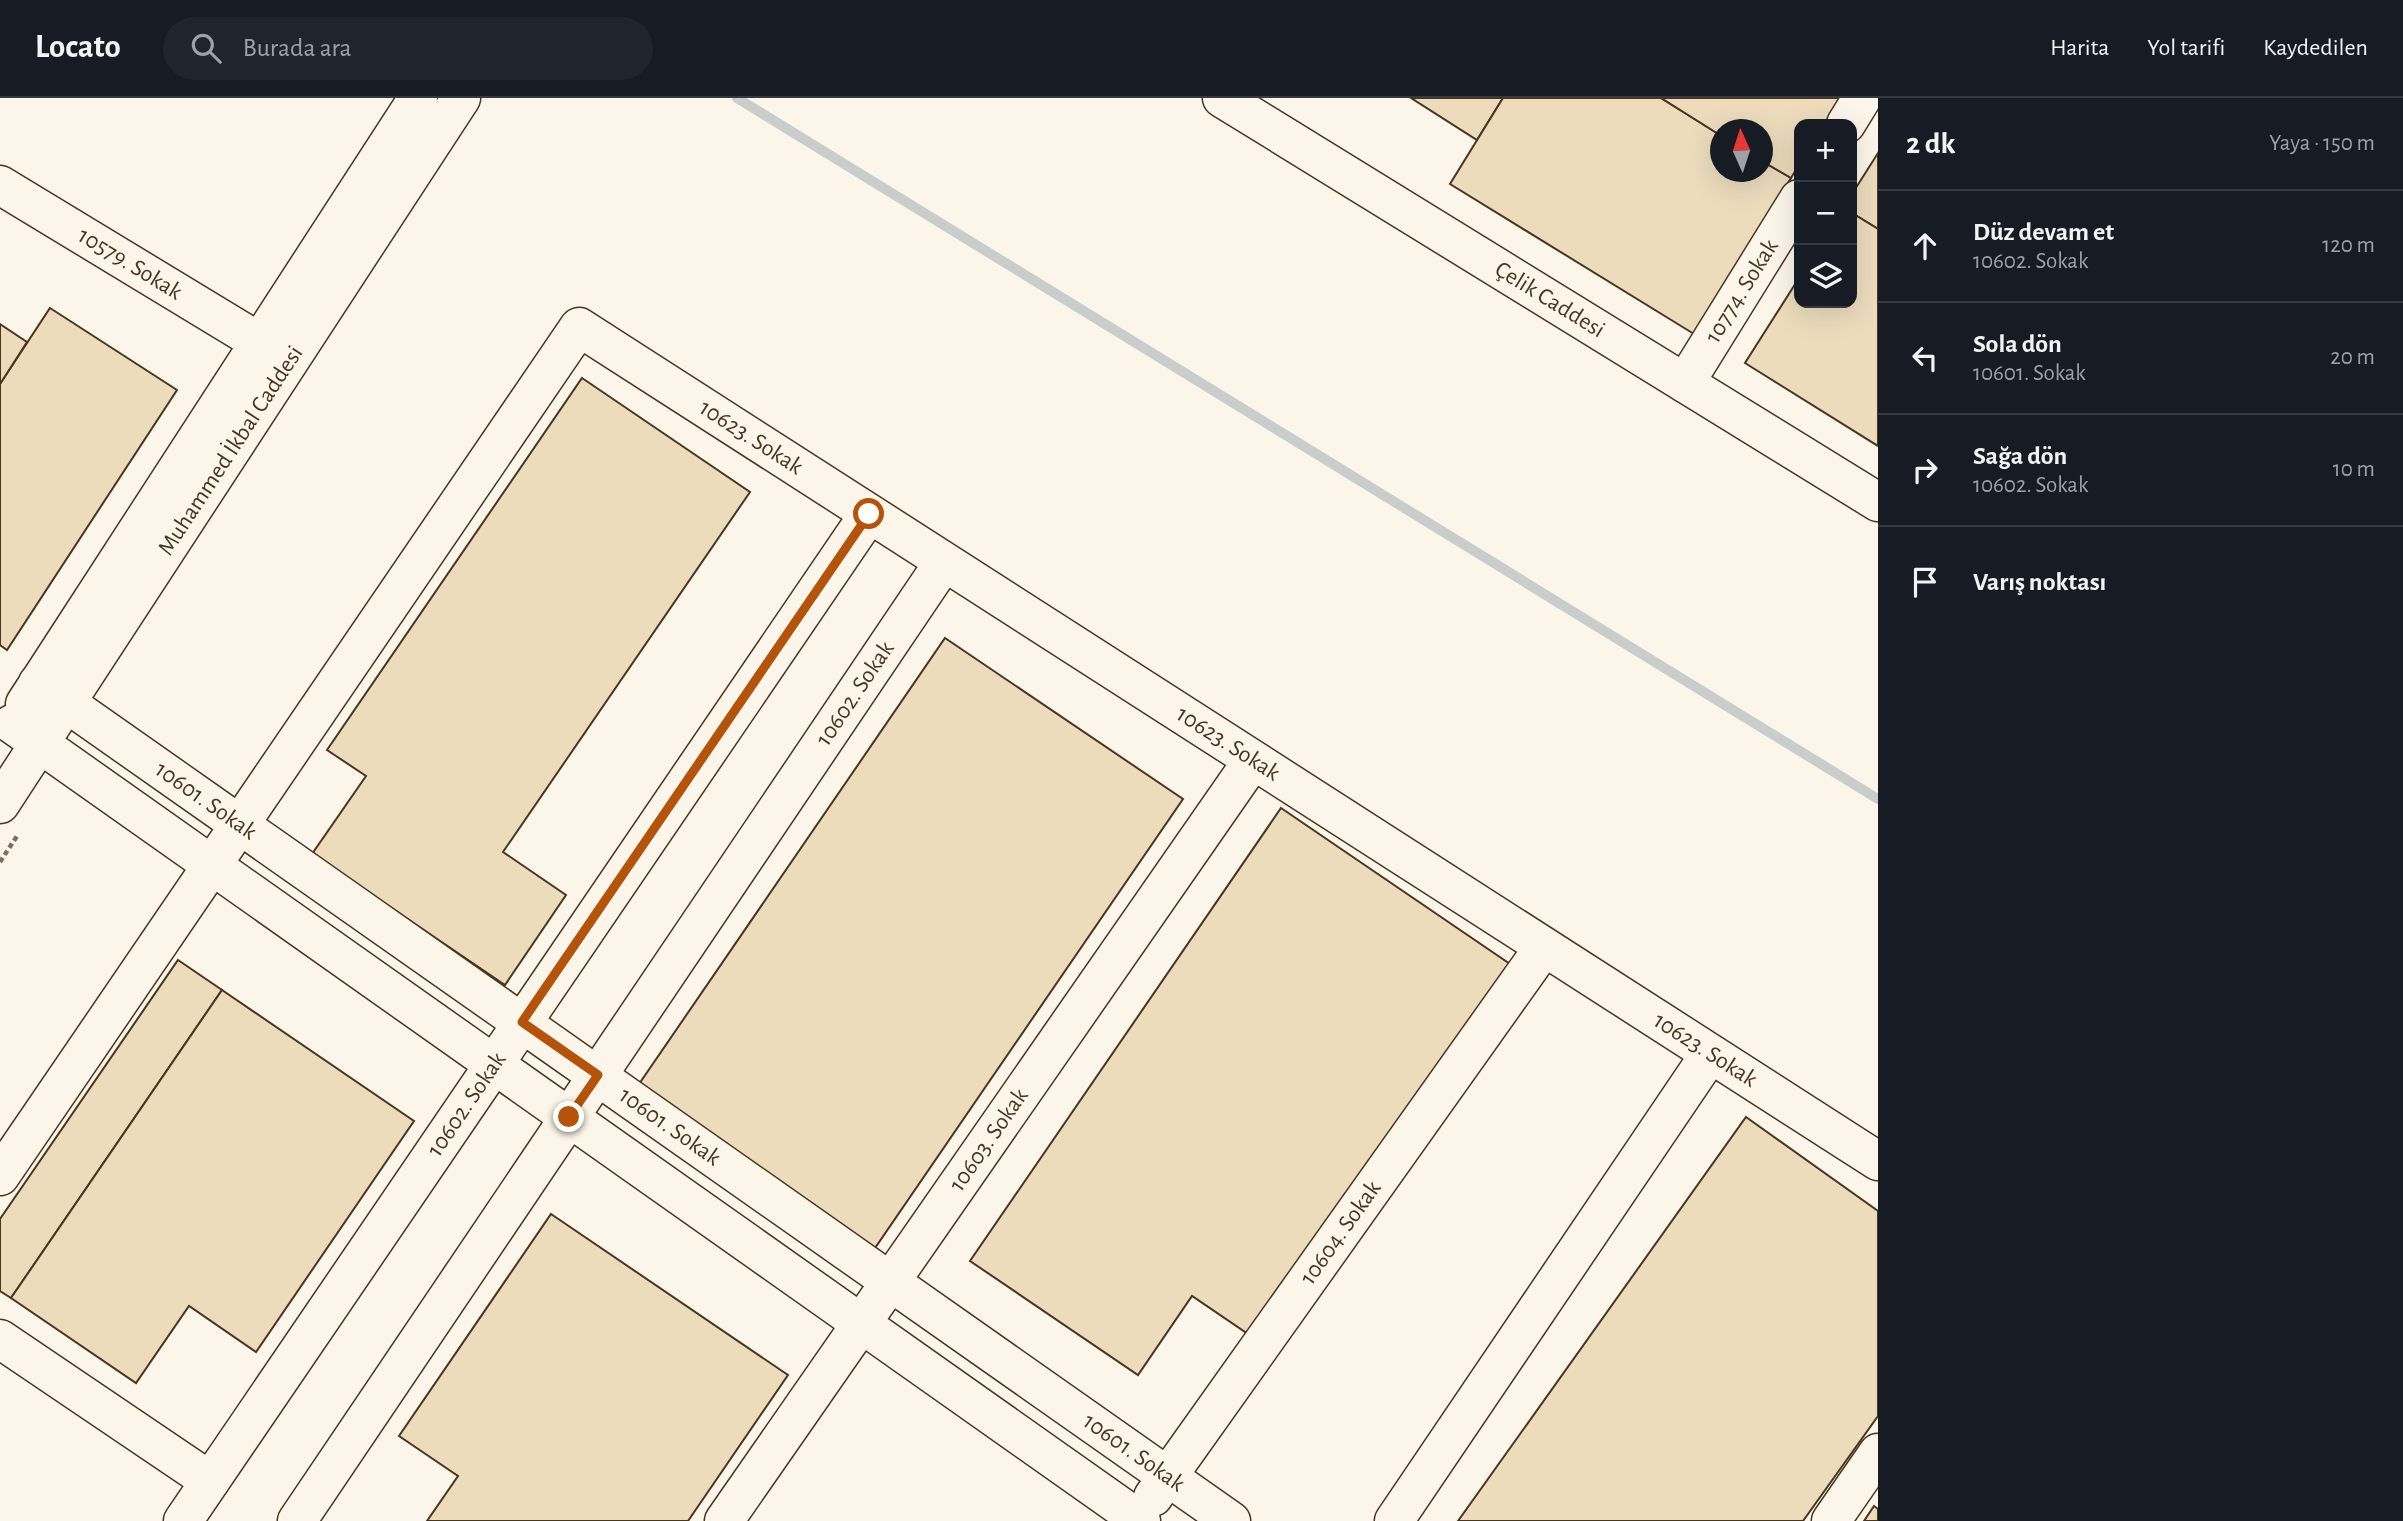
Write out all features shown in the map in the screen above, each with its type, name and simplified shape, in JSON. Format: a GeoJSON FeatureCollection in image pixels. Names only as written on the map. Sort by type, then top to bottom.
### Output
{"type":"FeatureCollection","features":[{"type":"Feature","properties":{"kind":"street","name":"Muhammed İkbal Caddesi"},"geometry":{"type":"LineString","coordinates":[[53,692],[259,342],[418,98]]}},
{"type":"Feature","properties":{"kind":"street","name":"Muhammed İkbal Caddesi"},"geometry":{"type":"LineString","coordinates":[[0,804],[17,737],[53,692],[461,98]]}},
{"type":"Feature","properties":{"kind":"street"},"geometry":{"type":"LineString","coordinates":[[1849,119],[1862,98]]}},
{"type":"Feature","properties":{"kind":"street","name":"Çelik Caddesi"},"geometry":{"type":"LineString","coordinates":[[1245,104],[1878,502]]}},
{"type":"Feature","properties":{"kind":"street","name":"10579. Sokak"},"geometry":{"type":"LineString","coordinates":[[5,198],[259,342]]}},
{"type":"Feature","properties":{"kind":"street","name":"10774. Sokak"},"geometry":{"type":"LineString","coordinates":[[1685,383],[1794,207]]}},
{"type":"Feature","properties":{"kind":"street","name":"10623. Sokak"},"geometry":{"type":"LineString","coordinates":[[240,824],[579,327],[1878,1161]]}},
{"type":"Feature","properties":{"kind":"street","name":"10602. Sokak"},"geometry":{"type":"LineString","coordinates":[[183,1521],[869,514]]}},
{"type":"Feature","properties":{"kind":"street","name":"10602. Sokak"},"geometry":{"type":"LineString","coordinates":[[297,1521],[944,562]]}},
{"type":"Feature","properties":{"kind":"street","name":"10601. Sokak"},"geometry":{"type":"LineString","coordinates":[[53,692],[1231,1521]]}},
{"type":"Feature","properties":{"kind":"street","name":"10601. Sokak"},"geometry":{"type":"LineString","coordinates":[[17,737],[212,865],[1140,1520]]}},
{"type":"Feature","properties":{"kind":"street","name":"10603. Sokak"},"geometry":{"type":"LineString","coordinates":[[724,1521],[1253,760]]}},
{"type":"Feature","properties":{"kind":"street"},"geometry":{"type":"LineString","coordinates":[[0,1176],[240,824]]}},
{"type":"Feature","properties":{"kind":"street","name":"10604. Sokak"},"geometry":{"type":"LineString","coordinates":[[1140,1520],[1168,1476],[1544,947]]}},
{"type":"Feature","properties":{"kind":"street"},"geometry":{"type":"LineString","coordinates":[[1394,1521],[1710,1054]]}},
{"type":"Feature","properties":{"kind":"street"},"geometry":{"type":"LineString","coordinates":[[0,1339],[210,1481]]}},
{"type":"Feature","properties":{"kind":"street"},"geometry":{"type":"LineString","coordinates":[[1831,1521],[1878,1453]]}},
{"type":"Feature","properties":{"kind":"building"},"geometry":{"type":"Polygon","coordinates":[[[1411,98],[1503,98],[1477,140],[1411,98]]]}},
{"type":"Feature","properties":{"kind":"building"},"geometry":{"type":"Polygon","coordinates":[[[1503,98],[1661,98],[1710,129],[1710,182],[1773,182],[1773,167],[1791,178],[1694,334],[1450,184],[1503,98]]]}},
{"type":"Feature","properties":{"kind":"building"},"geometry":{"type":"Polygon","coordinates":[[[1661,98],[1841,98],[1828,119],[1794,119],[1794,173],[1791,178],[1773,167],[1773,119],[1710,119],[1710,129],[1661,98]]]}},
{"type":"Feature","properties":{"kind":"building"},"geometry":{"type":"Polygon","coordinates":[[[1878,153],[1878,229],[1857,216],[1857,186],[1878,153]]]}},
{"type":"Feature","properties":{"kind":"building"},"geometry":{"type":"Polygon","coordinates":[[[1857,216],[1878,229],[1878,446],[1745,363],[1794,286],[1794,308],[1857,308],[1857,216]]]}},
{"type":"Feature","properties":{"kind":"building"},"geometry":{"type":"Polygon","coordinates":[[[50,308],[177,390],[7,650],[0,645],[0,384],[50,308]]]}},
{"type":"Feature","properties":{"kind":"building"},"geometry":{"type":"Polygon","coordinates":[[[0,324],[27,342],[0,384],[0,324]]]}},
{"type":"Feature","properties":{"kind":"building"},"geometry":{"type":"Polygon","coordinates":[[[582,378],[750,492],[503,852],[566,895],[505,985],[312,854],[366,776],[327,750],[582,378]]]}},
{"type":"Feature","properties":{"kind":"building"},"geometry":{"type":"Polygon","coordinates":[[[945,638],[1183,799],[875,1248],[637,1087],[945,638]]]}},
{"type":"Feature","properties":{"kind":"building"},"geometry":{"type":"Polygon","coordinates":[[[1281,808],[1510,964],[1254,1338],[1192,1296],[1138,1375],[970,1261],[1281,808]]]}},
{"type":"Feature","properties":{"kind":"building"},"geometry":{"type":"Polygon","coordinates":[[[178,960],[222,990],[11,1298],[0,1291],[0,1219],[178,960]]]}},
{"type":"Feature","properties":{"kind":"building"},"geometry":{"type":"Polygon","coordinates":[[[222,990],[414,1121],[256,1352],[189,1306],[136,1383],[11,1298],[222,990]]]}},
{"type":"Feature","properties":{"kind":"building"},"geometry":{"type":"Polygon","coordinates":[[[1746,1117],[1878,1211],[1878,1416],[1803,1521],[1458,1521],[1746,1117]]]}},
{"type":"Feature","properties":{"kind":"building"},"geometry":{"type":"Polygon","coordinates":[[[551,1214],[788,1375],[688,1521],[427,1521],[458,1476],[399,1436],[551,1214]]]}},
{"type":"Feature","properties":{"kind":"building"},"geometry":{"type":"Polygon","coordinates":[[[1874,1506],[1878,1509],[1878,1521],[1864,1521],[1874,1506]]]}},
{"type":"Feature","properties":{"kind":"waterway"},"geometry":{"type":"LineString","coordinates":[[737,98],[1878,799]]}},
{"type":"Feature","properties":{"kind":"route"},"geometry":{"type":"LineString","coordinates":[[569,1117],[598,1075],[522,1022],[869,514]]}}]}
